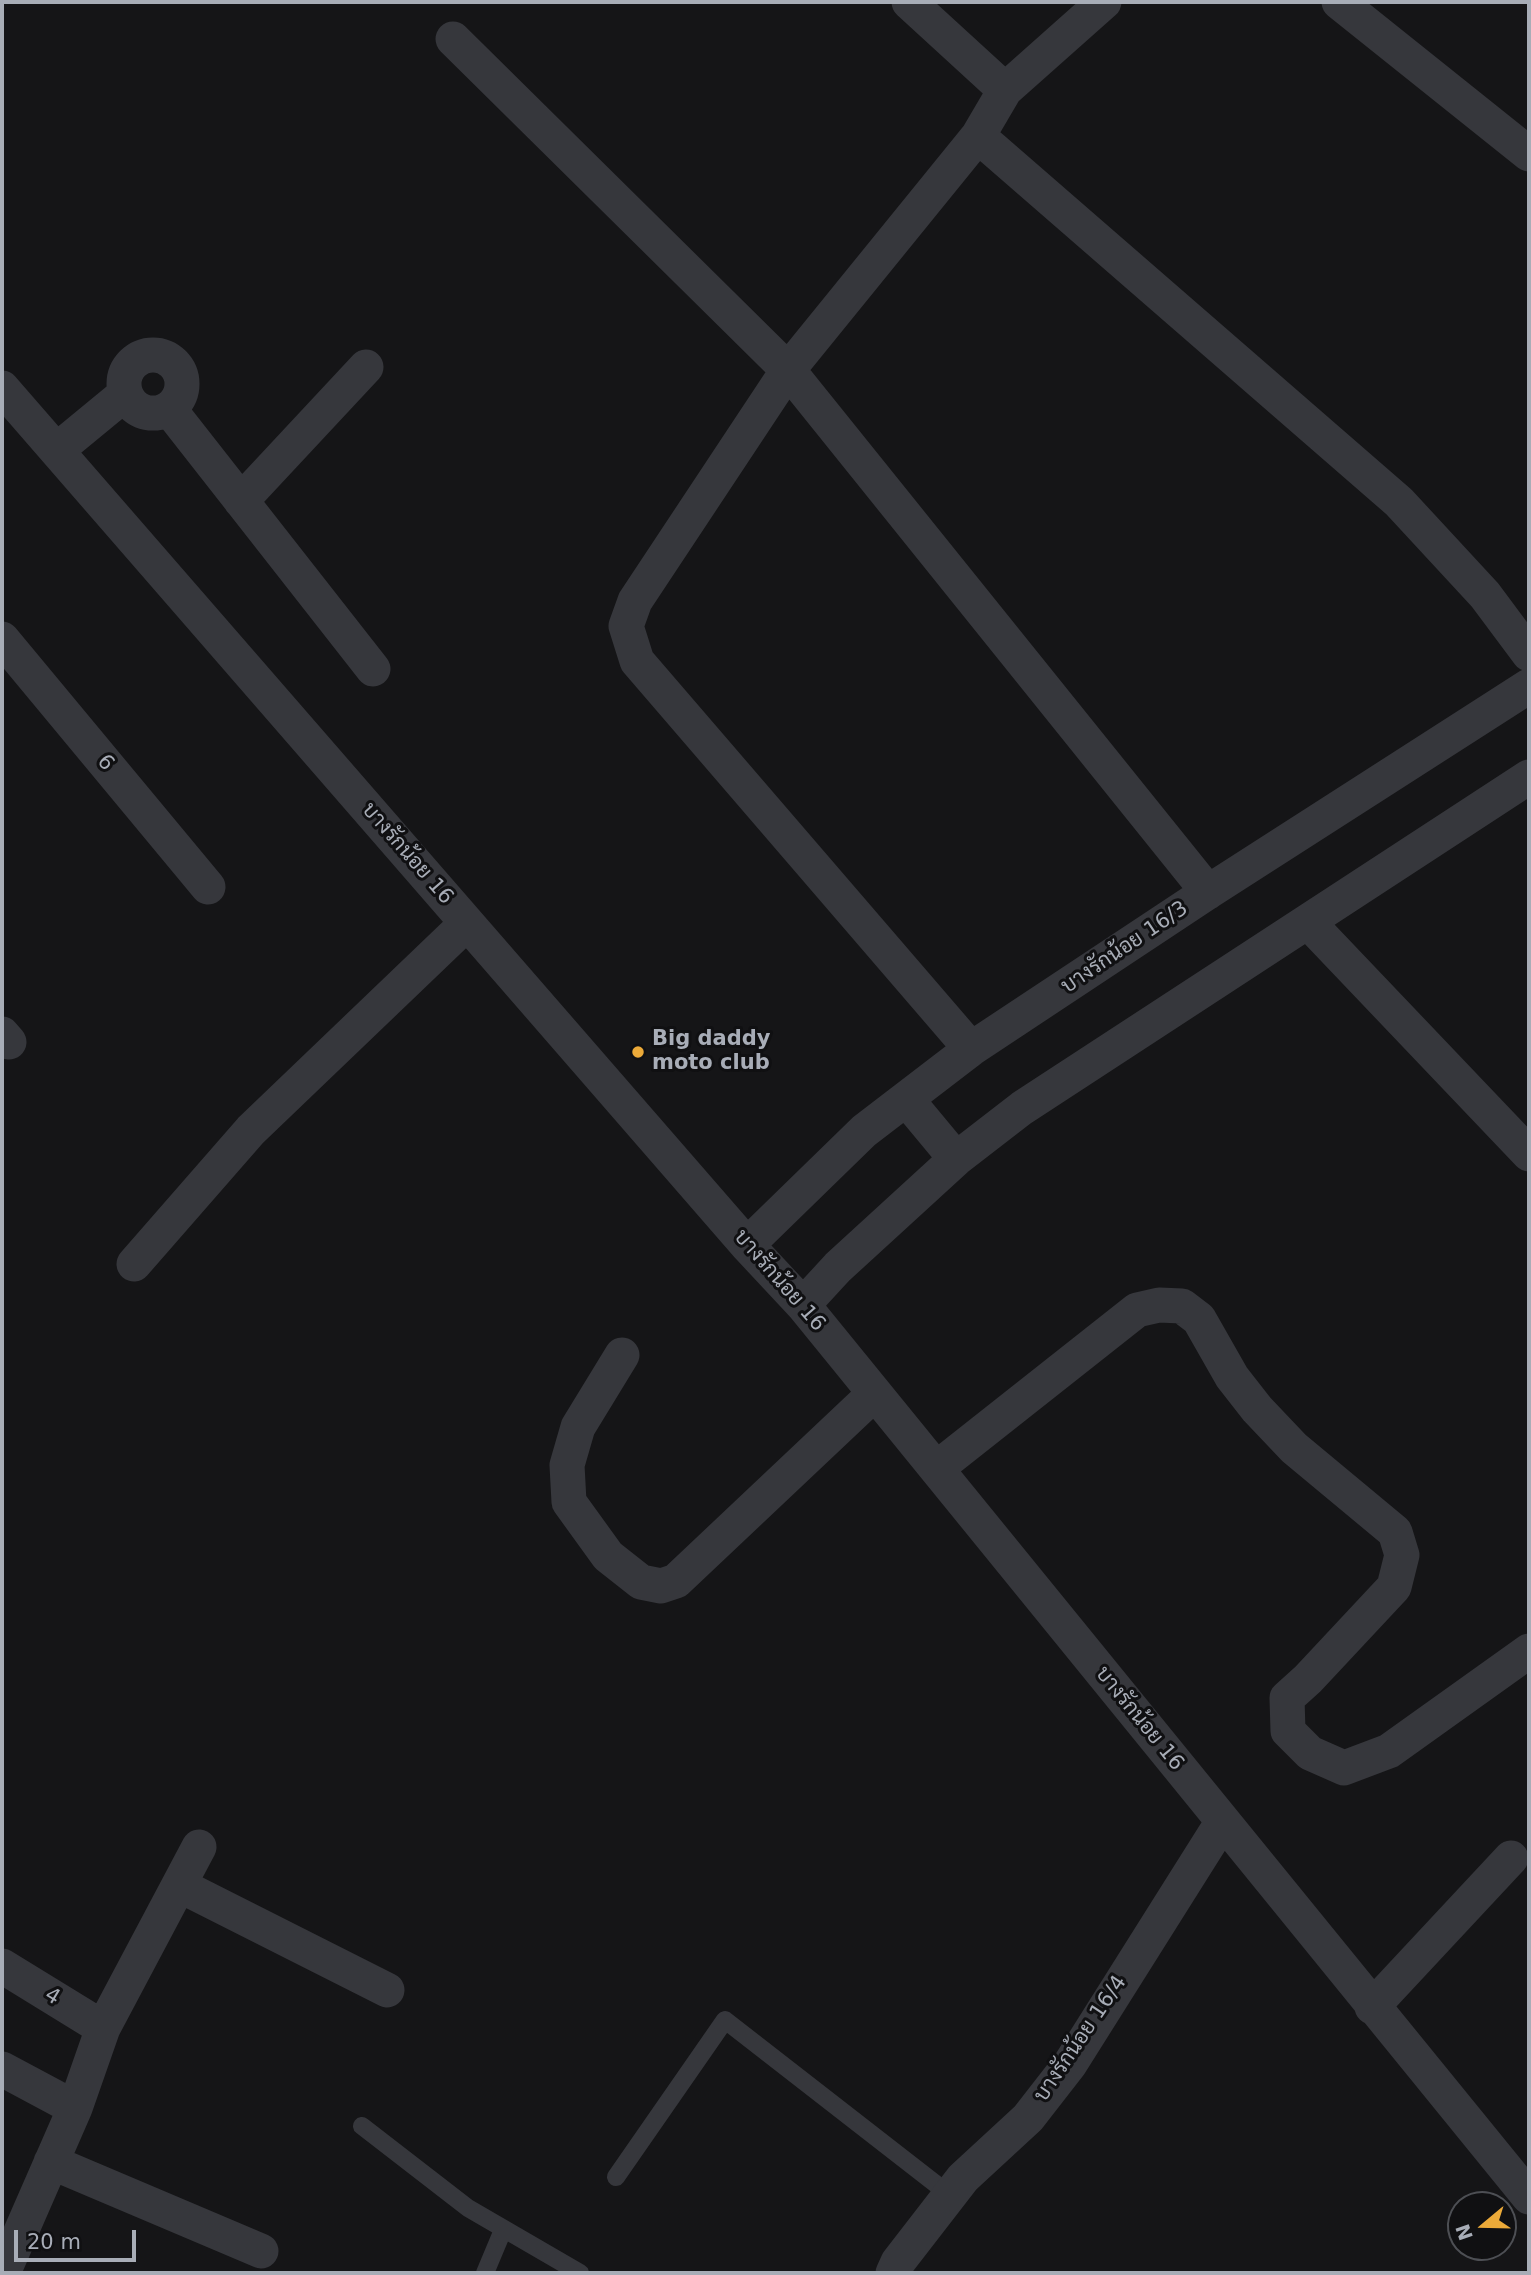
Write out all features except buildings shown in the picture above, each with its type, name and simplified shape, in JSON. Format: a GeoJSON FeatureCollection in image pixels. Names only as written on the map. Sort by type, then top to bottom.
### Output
{"type":"FeatureCollection","features":[{"type":"Feature","properties":{"kind":"street"},"geometry":{"type":"LineString","coordinates":[[909,2],[1005,90]]}},
{"type":"Feature","properties":{"kind":"street"},"geometry":{"type":"LineString","coordinates":[[971,1049],[637,662],[626,626],[635,601],[788,370],[978,136],[1005,90],[1104,2]]}},
{"type":"Feature","properties":{"kind":"street"},"geometry":{"type":"LineString","coordinates":[[1339,2],[1529,154]]}},
{"type":"Feature","properties":{"kind":"street"},"geometry":{"type":"LineString","coordinates":[[453,39],[788,370],[1208,892]]}},
{"type":"Feature","properties":{"kind":"street"},"geometry":{"type":"LineString","coordinates":[[978,136],[1399,502],[1485,596],[1529,654]]}},
{"type":"Feature","properties":{"kind":"street"},"geometry":{"type":"LineString","coordinates":[[150,354],[163,356],[174,363],[181,374],[183,387],[170,410],[157,414],[144,412],[132,406],[125,394],[123,381],[128,369],[137,359],[150,354]]}},
{"type":"Feature","properties":{"kind":"street"},"geometry":{"type":"LineString","coordinates":[[241,501],[366,367]]}},
{"type":"Feature","properties":{"kind":"street","name":"บางรักน้อย 16"},"geometry":{"type":"LineString","coordinates":[[2,388],[747,1245],[803,1305],[1529,2197]]}},
{"type":"Feature","properties":{"kind":"street"},"geometry":{"type":"LineString","coordinates":[[57,450],[125,394]]}},
{"type":"Feature","properties":{"kind":"street"},"geometry":{"type":"LineString","coordinates":[[170,410],[373,669]]}},
{"type":"Feature","properties":{"kind":"street","name":"6"},"geometry":{"type":"LineString","coordinates":[[2,639],[208,887]]}},
{"type":"Feature","properties":{"kind":"street","name":"บางรักน้อย 16/3"},"geometry":{"type":"LineString","coordinates":[[747,1245],[864,1131],[971,1049],[1208,892],[1529,686]]}},
{"type":"Feature","properties":{"kind":"street"},"geometry":{"type":"LineString","coordinates":[[803,1305],[838,1266],[956,1159],[1021,1108],[1529,776]]}},
{"type":"Feature","properties":{"kind":"street"},"geometry":{"type":"LineString","coordinates":[[1308,922],[1529,1154]]}},
{"type":"Feature","properties":{"kind":"street"},"geometry":{"type":"LineString","coordinates":[[134,1264],[251,1130],[467,923]]}},
{"type":"Feature","properties":{"kind":"street"},"geometry":{"type":"LineString","coordinates":[[907,1100],[956,1159]]}},
{"type":"Feature","properties":{"kind":"street"},"geometry":{"type":"LineString","coordinates":[[937,1468],[1137,1310],[1159,1305],[1182,1306],[1199,1319],[1232,1377],[1294,1448],[1395,1532],[1402,1555],[1394,1587],[1287,1698],[1288,1731],[1310,1753],[1344,1768],[1389,1751],[1529,1651]]}},
{"type":"Feature","properties":{"kind":"street"},"geometry":{"type":"LineString","coordinates":[[622,1355],[578,1427],[567,1465],[569,1502],[608,1556],[641,1582],[661,1586],[676,1581],[874,1394]]}},
{"type":"Feature","properties":{"kind":"street","name":"บางรักน้อย 16/4"},"geometry":{"type":"LineString","coordinates":[[892,2273],[963,2178],[1028,2118],[1070,2064],[1223,1822]]}},
{"type":"Feature","properties":{"kind":"street"},"geometry":{"type":"LineString","coordinates":[[3,2273],[75,2108],[103,2028],[199,1847]]}},
{"type":"Feature","properties":{"kind":"street"},"geometry":{"type":"LineString","coordinates":[[1372,2007],[1511,1858]]}},
{"type":"Feature","properties":{"kind":"street"},"geometry":{"type":"LineString","coordinates":[[179,1885],[387,1990]]}},
{"type":"Feature","properties":{"kind":"street","name":"4"},"geometry":{"type":"LineString","coordinates":[[2,1966],[103,2028]]}},
{"type":"Feature","properties":{"kind":"street"},"geometry":{"type":"LineString","coordinates":[[2,2069],[75,2108]]}},
{"type":"Feature","properties":{"kind":"street"},"geometry":{"type":"LineString","coordinates":[[51,2162],[261,2252]]}},
{"type":"Feature","properties":{"kind":"lane"},"geometry":{"type":"LineString","coordinates":[[616,2177],[725,2020],[950,2195]]}},
{"type":"Feature","properties":{"kind":"lane"},"geometry":{"type":"LineString","coordinates":[[362,2126],[468,2208],[580,2273]]}},
{"type":"Feature","properties":{"kind":"lane"},"geometry":{"type":"LineString","coordinates":[[485,2273],[503,2230]]}},
{"type":"Feature","properties":{"kind":"place","name":"Big daddy moto club"},"geometry":{"type":"Point","coordinates":[638,1052]}}]}
